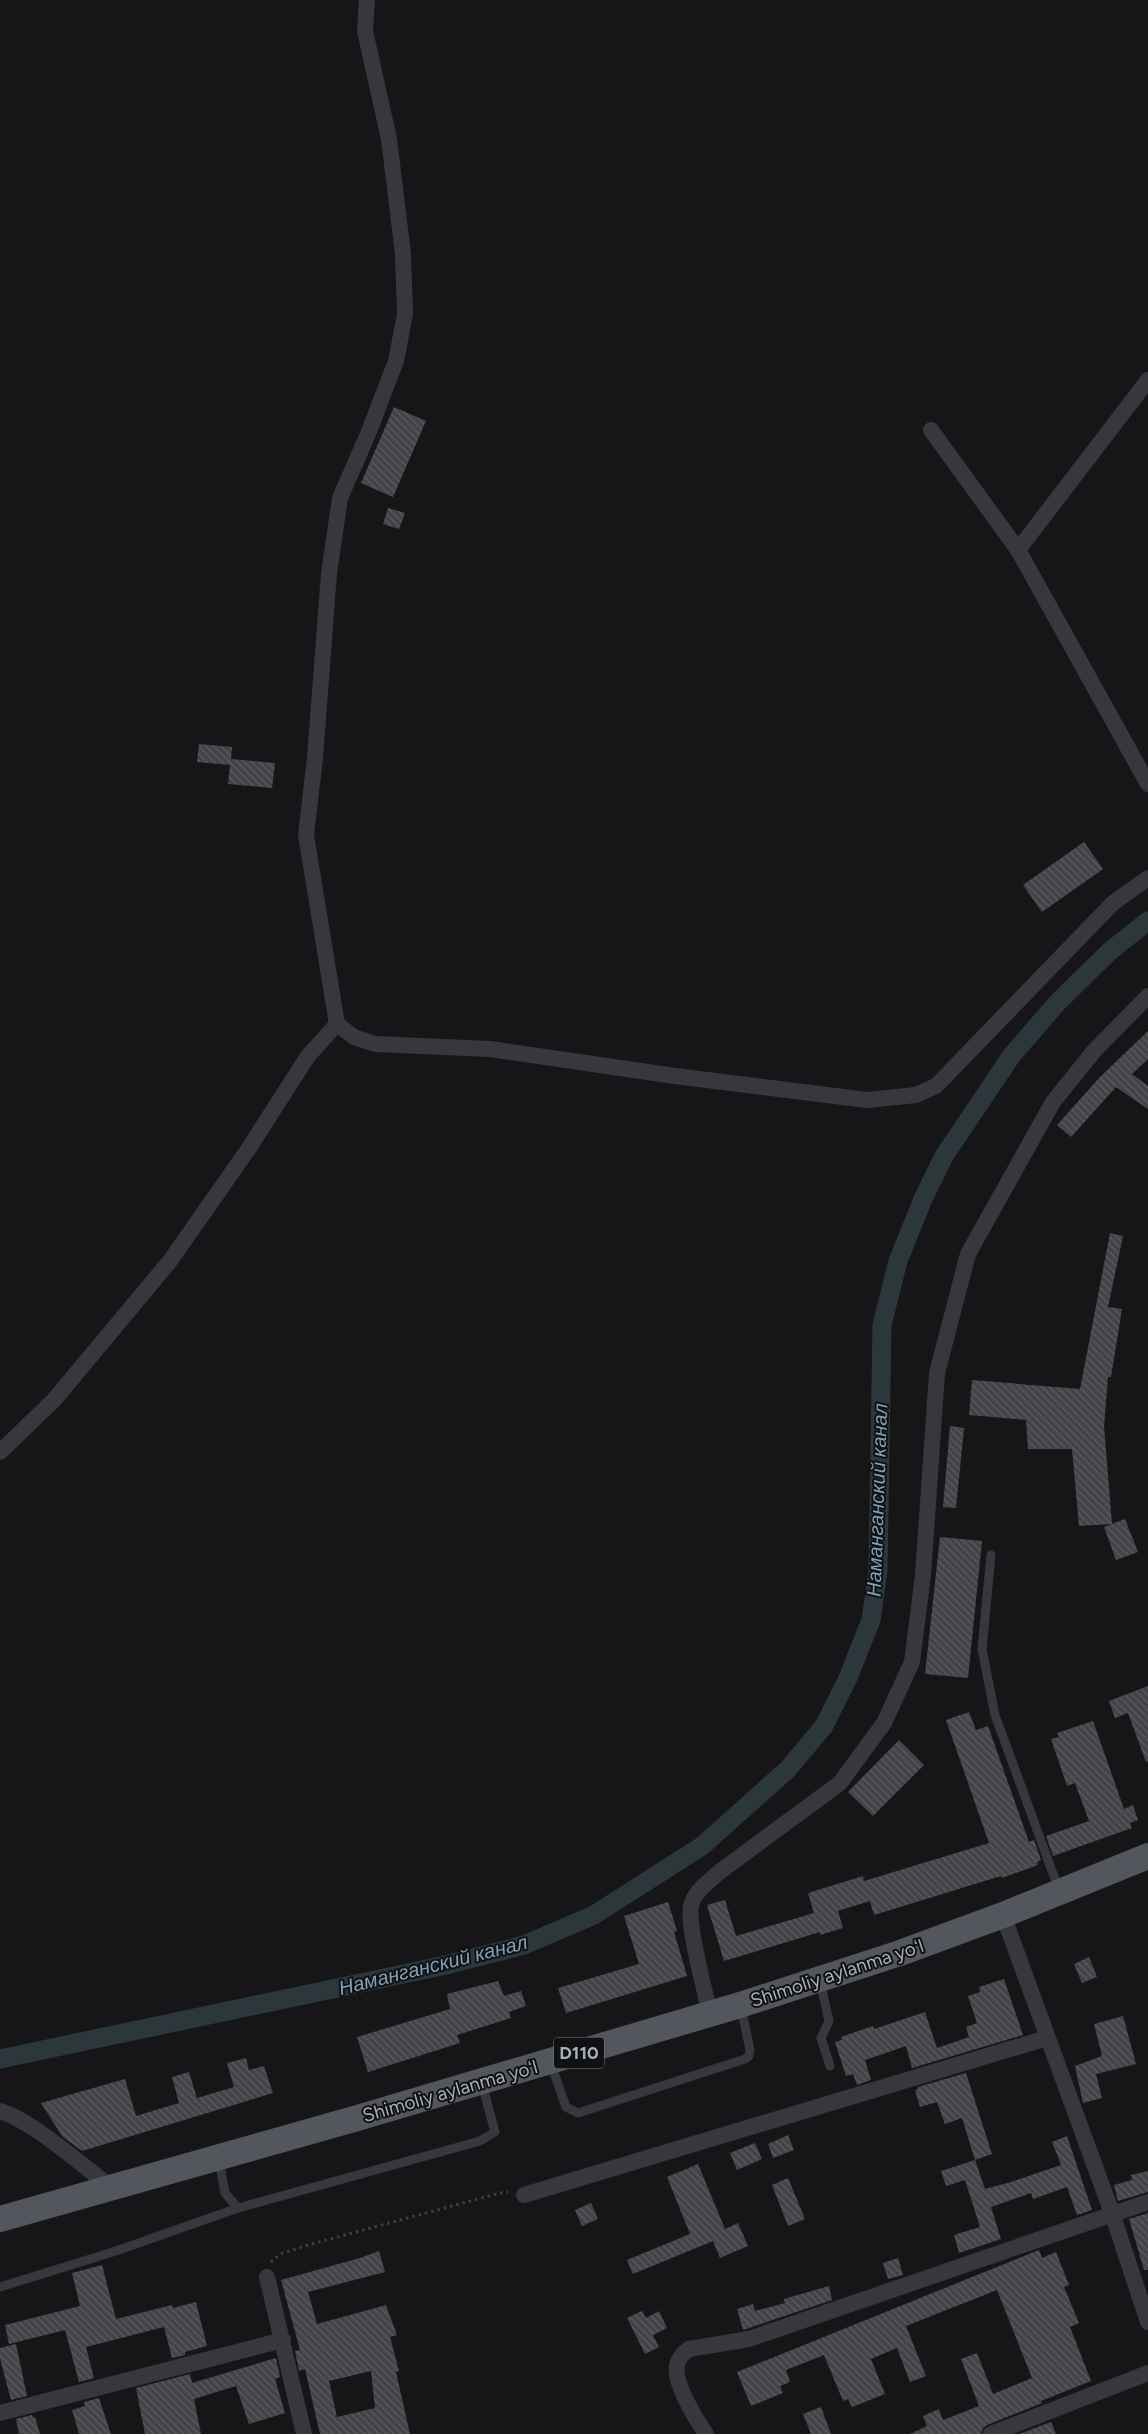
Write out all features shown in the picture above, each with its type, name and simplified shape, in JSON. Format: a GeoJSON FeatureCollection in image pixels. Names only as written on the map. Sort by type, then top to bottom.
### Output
{"type":"FeatureCollection","features":[{"type":"Feature","properties":{"kind":"main road","name":"Shimoliy aylanma yoʻl"},"geometry":{"type":"LineString","coordinates":[[0,2219],[740,2005],[900,1953],[1003,1915],[1148,1856]]}},
{"type":"Feature","properties":{"kind":"street"},"geometry":{"type":"LineString","coordinates":[[367,0],[365,31],[390,139],[402,254],[405,314],[396,361],[368,434],[340,498],[329,573],[315,758],[306,835],[337,1024],[354,1037],[375,1044],[490,1049],[675,1076],[867,1100],[916,1095],[936,1086],[1113,904],[1148,878]]}},
{"type":"Feature","properties":{"kind":"street"},"geometry":{"type":"LineString","coordinates":[[1018,550],[1148,380]]}},
{"type":"Feature","properties":{"kind":"street"},"geometry":{"type":"LineString","coordinates":[[931,430],[1018,550],[1148,784]]}},
{"type":"Feature","properties":{"kind":"street"},"geometry":{"type":"LineString","coordinates":[[710,2014],[693,1932],[691,1907],[699,1890],[840,1784],[884,1723],[912,1662],[923,1574],[937,1373],[968,1254],[1053,1102],[1094,1051],[1148,996]]}},
{"type":"Feature","properties":{"kind":"street"},"geometry":{"type":"LineString","coordinates":[[0,1452],[54,1400],[170,1261],[248,1148],[308,1056],[337,1024]]}},
{"type":"Feature","properties":{"kind":"street"},"geometry":{"type":"LineString","coordinates":[[1003,1915],[1112,2213],[1148,2322]]}},
{"type":"Feature","properties":{"kind":"street"},"geometry":{"type":"LineString","coordinates":[[524,2195],[1047,2038]]}},
{"type":"Feature","properties":{"kind":"street"},"geometry":{"type":"LineString","coordinates":[[0,2111],[10,2114],[111,2187]]}},
{"type":"Feature","properties":{"kind":"street"},"geometry":{"type":"LineString","coordinates":[[706,2434],[692,2413],[676,2372],[681,2355],[689,2350],[749,2340],[1148,2202]]}},
{"type":"Feature","properties":{"kind":"street"},"geometry":{"type":"LineString","coordinates":[[268,2277],[304,2434]]}},
{"type":"Feature","properties":{"kind":"street"},"geometry":{"type":"LineString","coordinates":[[0,2414],[283,2340]]}},
{"type":"Feature","properties":{"kind":"street"},"geometry":{"type":"LineString","coordinates":[[991,2434],[1148,2373]]}},
{"type":"Feature","properties":{"kind":"lane"},"geometry":{"type":"LineString","coordinates":[[991,1555],[982,1649],[995,1715],[1060,1892]]}},
{"type":"Feature","properties":{"kind":"lane"},"geometry":{"type":"LineString","coordinates":[[819,1979],[829,2021],[821,2038],[830,2066]]}},
{"type":"Feature","properties":{"kind":"lane"},"geometry":{"type":"LineString","coordinates":[[550,2061],[566,2107],[578,2113],[745,2059],[749,2056],[750,2050],[740,2005]]}},
{"type":"Feature","properties":{"kind":"lane"},"geometry":{"type":"LineString","coordinates":[[0,2287],[116,2251],[238,2208],[480,2141],[495,2132],[481,2081]]}},
{"type":"Feature","properties":{"kind":"lane"},"geometry":{"type":"LineString","coordinates":[[219,2157],[226,2193],[238,2208]]}},
{"type":"Feature","properties":{"kind":"path"},"geometry":{"type":"LineString","coordinates":[[268,2277],[271,2262],[280,2254],[308,2245],[500,2193],[524,2195]]}},
{"type":"Feature","properties":{"kind":"building"},"geometry":{"type":"Polygon","coordinates":[[[394,407],[426,421],[393,497],[361,483],[394,407]]]}},
{"type":"Feature","properties":{"kind":"building"},"geometry":{"type":"Polygon","coordinates":[[[388,508],[405,513],[399,529],[383,524],[388,508]]]}},
{"type":"Feature","properties":{"kind":"building"},"geometry":{"type":"Polygon","coordinates":[[[199,744],[232,747],[231,759],[275,763],[272,788],[228,784],[230,765],[197,762],[199,744]]]}},
{"type":"Feature","properties":{"kind":"building"},"geometry":{"type":"Polygon","coordinates":[[[1084,842],[1103,869],[1042,912],[1023,885],[1084,842]]]}},
{"type":"Feature","properties":{"kind":"building"},"geometry":{"type":"Polygon","coordinates":[[[1148,1031],[1148,1059],[1132,1074],[1148,1086],[1148,1109],[1116,1087],[1071,1137],[1057,1125],[1100,1077],[1148,1031]]]}},
{"type":"Feature","properties":{"kind":"building"},"geometry":{"type":"Polygon","coordinates":[[[1110,1233],[1123,1236],[1108,1307],[1122,1309],[1111,1377],[1108,1377],[1104,1426],[1112,1524],[1079,1526],[1072,1449],[1028,1449],[1026,1420],[969,1415],[972,1380],[1080,1389],[1110,1233]]]}},
{"type":"Feature","properties":{"kind":"building"},"geometry":{"type":"Polygon","coordinates":[[[950,1426],[964,1428],[956,1508],[943,1507],[950,1426]]]}},
{"type":"Feature","properties":{"kind":"building"},"geometry":{"type":"Polygon","coordinates":[[[1125,1519],[1138,1552],[1116,1560],[1104,1527],[1125,1519]]]}},
{"type":"Feature","properties":{"kind":"building"},"geometry":{"type":"Polygon","coordinates":[[[940,1537],[982,1541],[968,1678],[925,1674],[940,1537]]]}},
{"type":"Feature","properties":{"kind":"building"},"geometry":{"type":"Polygon","coordinates":[[[1148,1686],[1148,1761],[1146,1762],[1128,1713],[1115,1718],[1109,1701],[1148,1686]]]}},
{"type":"Feature","properties":{"kind":"building"},"geometry":{"type":"Polygon","coordinates":[[[969,1712],[976,1730],[988,1726],[1029,1842],[1034,1840],[1041,1860],[1037,1862],[1038,1865],[1002,1878],[1001,1876],[874,1915],[870,1901],[838,1911],[843,1928],[820,1935],[820,1932],[724,1961],[707,1905],[725,1900],[736,1936],[814,1913],[808,1893],[863,1876],[864,1881],[989,1843],[946,1720],[969,1712]]]}},
{"type":"Feature","properties":{"kind":"building"},"geometry":{"type":"Polygon","coordinates":[[[1093,1721],[1124,1809],[1133,1805],[1138,1820],[1130,1823],[1132,1828],[1053,1856],[1046,1836],[1089,1821],[1075,1783],[1067,1786],[1051,1739],[1059,1737],[1057,1733],[1093,1721]]]}},
{"type":"Feature","properties":{"kind":"building"},"geometry":{"type":"Polygon","coordinates":[[[899,1740],[924,1765],[873,1816],[848,1792],[899,1740]]]}},
{"type":"Feature","properties":{"kind":"building"},"geometry":{"type":"Polygon","coordinates":[[[668,1902],[677,1931],[674,1932],[687,1976],[566,2013],[558,1988],[639,1964],[624,1916],[668,1902]]]}},
{"type":"Feature","properties":{"kind":"building"},"geometry":{"type":"Polygon","coordinates":[[[1089,1957],[1097,1977],[1082,1983],[1074,1964],[1089,1957]]]}},
{"type":"Feature","properties":{"kind":"building"},"geometry":{"type":"Polygon","coordinates":[[[1004,1979],[1023,2035],[912,2068],[906,2046],[865,2060],[871,2080],[857,2085],[853,2074],[846,2076],[835,2042],[842,2040],[841,2037],[873,2026],[874,2029],[925,2012],[937,2048],[969,2037],[966,2027],[977,2023],[968,1996],[980,1992],[979,1987],[1004,1979]]]}},
{"type":"Feature","properties":{"kind":"building"},"geometry":{"type":"Polygon","coordinates":[[[498,1981],[504,1996],[521,1991],[526,2006],[509,2012],[511,2018],[457,2035],[460,2043],[368,2072],[357,2037],[450,2009],[447,1994],[498,1981]]]}},
{"type":"Feature","properties":{"kind":"building"},"geometry":{"type":"Polygon","coordinates":[[[1123,2016],[1136,2064],[1096,2074],[1102,2098],[1083,2103],[1075,2066],[1102,2056],[1094,2024],[1123,2016]]]}},
{"type":"Feature","properties":{"kind":"building"},"geometry":{"type":"Polygon","coordinates":[[[246,2058],[249,2070],[264,2066],[273,2093],[82,2151],[62,2136],[41,2103],[125,2079],[136,2116],[179,2103],[172,2077],[189,2072],[197,2098],[234,2087],[227,2063],[246,2058]]]}},
{"type":"Feature","properties":{"kind":"building"},"geometry":{"type":"Polygon","coordinates":[[[966,2073],[992,2154],[975,2160],[962,2118],[945,2124],[937,2102],[920,2107],[915,2090],[918,2087],[966,2073]]]}},
{"type":"Feature","properties":{"kind":"building"},"geometry":{"type":"Polygon","coordinates":[[[788,2135],[794,2150],[773,2158],[768,2144],[788,2135]]]}},
{"type":"Feature","properties":{"kind":"building"},"geometry":{"type":"Polygon","coordinates":[[[1067,2136],[1092,2210],[1077,2215],[1067,2187],[1033,2199],[1031,2193],[991,2207],[1001,2239],[959,2253],[954,2235],[980,2227],[965,2180],[946,2186],[941,2171],[975,2160],[985,2189],[1011,2182],[1061,2165],[1052,2142],[1067,2136]]]}},
{"type":"Feature","properties":{"kind":"building"},"geometry":{"type":"Polygon","coordinates":[[[755,2143],[762,2159],[737,2170],[730,2153],[755,2143]]]}},
{"type":"Feature","properties":{"kind":"building"},"geometry":{"type":"Polygon","coordinates":[[[698,2164],[725,2229],[738,2223],[748,2246],[720,2258],[713,2241],[633,2274],[627,2260],[690,2234],[667,2177],[698,2164]]]}},
{"type":"Feature","properties":{"kind":"building"},"geometry":{"type":"Polygon","coordinates":[[[1148,2171],[1148,2192],[1118,2201],[1114,2185],[1132,2180],[1131,2175],[1148,2171]]]}},
{"type":"Feature","properties":{"kind":"building"},"geometry":{"type":"Polygon","coordinates":[[[788,2178],[805,2219],[788,2226],[772,2185],[788,2178]]]}},
{"type":"Feature","properties":{"kind":"building"},"geometry":{"type":"Polygon","coordinates":[[[591,2203],[598,2219],[582,2226],[575,2210],[591,2203]]]}},
{"type":"Feature","properties":{"kind":"building"},"geometry":{"type":"Polygon","coordinates":[[[1148,2213],[1148,2270],[1144,2270],[1129,2219],[1148,2213]]]}},
{"type":"Feature","properties":{"kind":"building"},"geometry":{"type":"Polygon","coordinates":[[[1039,2250],[1042,2258],[1056,2252],[1069,2285],[1064,2287],[1079,2323],[1070,2327],[1091,2381],[987,2425],[983,2428],[981,2434],[910,2434],[927,2426],[923,2416],[939,2409],[943,2420],[979,2406],[961,2359],[977,2353],[993,2394],[1032,2378],[997,2290],[906,2326],[926,2376],[910,2382],[897,2348],[871,2359],[885,2394],[852,2407],[848,2399],[843,2401],[824,2355],[786,2370],[790,2382],[780,2386],[783,2393],[751,2406],[737,2372],[1039,2250]]]}},
{"type":"Feature","properties":{"kind":"building"},"geometry":{"type":"Polygon","coordinates":[[[379,2251],[385,2272],[308,2292],[317,2324],[386,2305],[397,2335],[390,2337],[399,2371],[396,2372],[410,2434],[320,2434],[305,2369],[299,2371],[295,2351],[300,2350],[281,2280],[379,2251]],[[371,2371],[329,2381],[337,2417],[375,2408],[371,2371]]]}},
{"type":"Feature","properties":{"kind":"building"},"geometry":{"type":"Polygon","coordinates":[[[898,2258],[903,2275],[888,2279],[883,2263],[898,2258]]]}},
{"type":"Feature","properties":{"kind":"building"},"geometry":{"type":"Polygon","coordinates":[[[102,2265],[116,2319],[172,2305],[173,2308],[196,2302],[207,2346],[172,2358],[164,2327],[86,2347],[94,2378],[79,2382],[65,2330],[9,2344],[5,2325],[80,2306],[72,2273],[102,2265]]]}},
{"type":"Feature","properties":{"kind":"building"},"geometry":{"type":"Polygon","coordinates":[[[829,2286],[832,2300],[743,2330],[737,2309],[753,2304],[755,2311],[785,2303],[784,2299],[829,2286]]]}},
{"type":"Feature","properties":{"kind":"building"},"geometry":{"type":"Polygon","coordinates":[[[642,2311],[646,2318],[659,2311],[667,2328],[653,2335],[659,2347],[645,2354],[627,2318],[642,2311]]]}},
{"type":"Feature","properties":{"kind":"building"},"geometry":{"type":"Polygon","coordinates":[[[16,2344],[27,2396],[11,2400],[0,2359],[0,2348],[16,2344]]]}},
{"type":"Feature","properties":{"kind":"building"},"geometry":{"type":"Polygon","coordinates":[[[276,2358],[280,2377],[275,2379],[285,2413],[249,2424],[236,2386],[194,2399],[201,2434],[145,2434],[136,2388],[190,2374],[192,2383],[276,2358]]]}},
{"type":"Feature","properties":{"kind":"building"},"geometry":{"type":"Polygon","coordinates":[[[99,2398],[111,2434],[79,2434],[72,2410],[85,2406],[84,2402],[99,2398]]]}},
{"type":"Feature","properties":{"kind":"building"},"geometry":{"type":"Polygon","coordinates":[[[821,2407],[831,2434],[811,2434],[803,2414],[821,2407]]]}},
{"type":"Feature","properties":{"kind":"building"},"geometry":{"type":"Polygon","coordinates":[[[32,2415],[33,2418],[35,2417],[40,2434],[19,2434],[16,2419],[32,2415]]]}},
{"type":"Feature","properties":{"kind":"building"},"geometry":{"type":"Polygon","coordinates":[[[1051,2422],[1056,2434],[1019,2434],[1051,2422]]]}},
{"type":"Feature","properties":{"kind":"waterway","name":"Наманганский канал"},"geometry":{"type":"LineString","coordinates":[[0,2059],[446,1965],[524,1945],[594,1915],[702,1846],[788,1769],[824,1726],[848,1678],[871,1620],[878,1571],[882,1325],[898,1261],[923,1199],[944,1156],[1012,1055],[1058,1002],[1110,951],[1148,921]]}}]}
